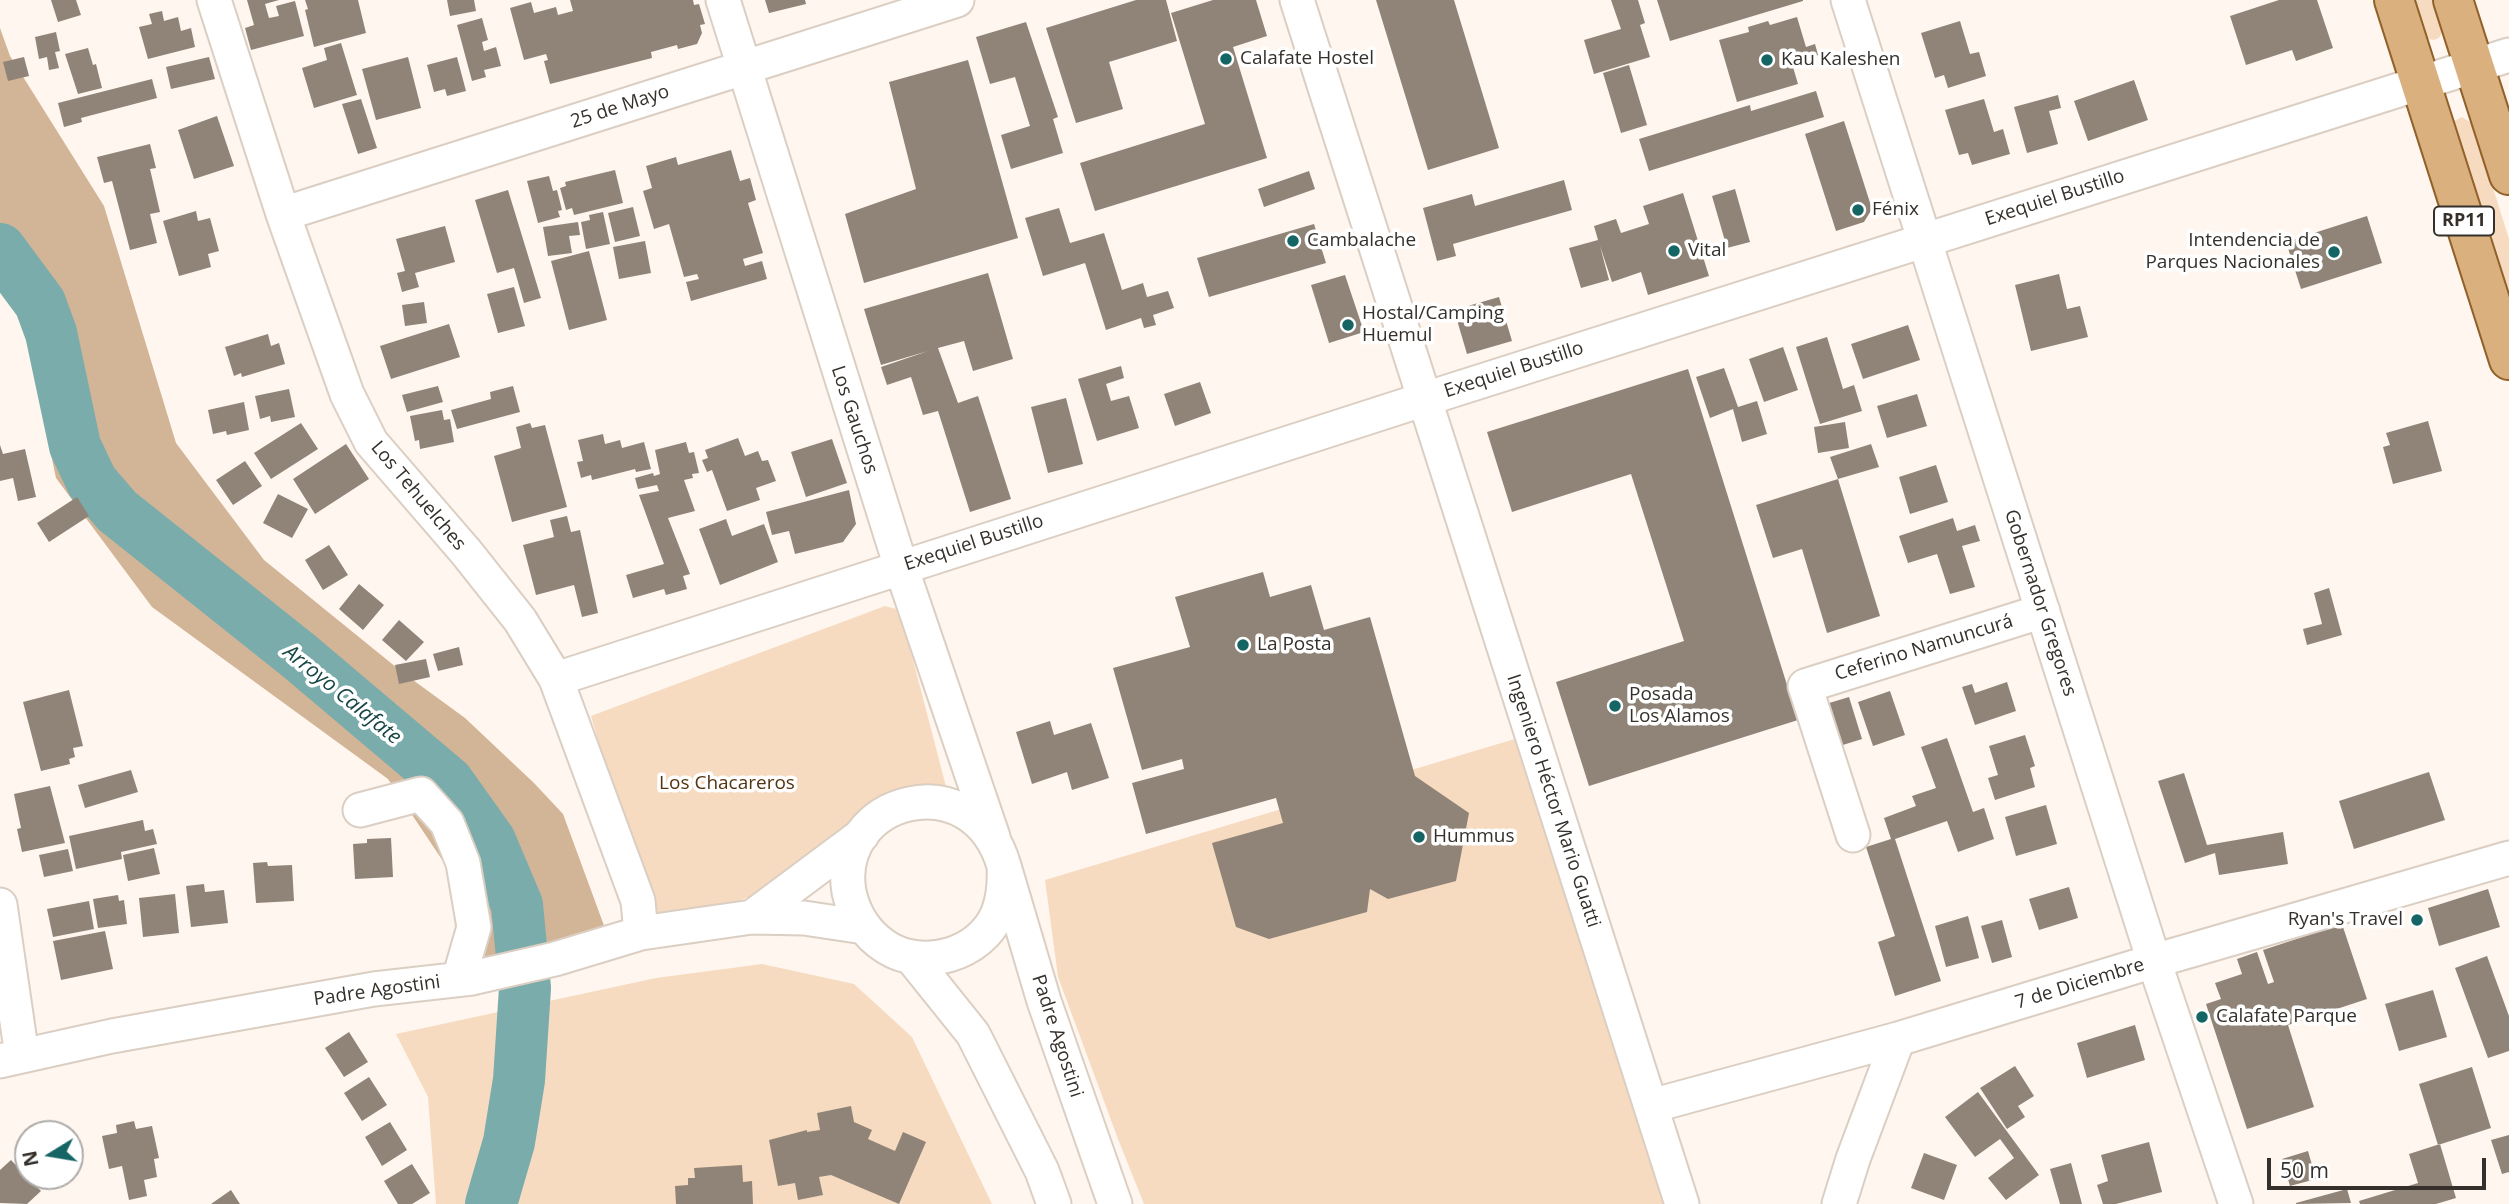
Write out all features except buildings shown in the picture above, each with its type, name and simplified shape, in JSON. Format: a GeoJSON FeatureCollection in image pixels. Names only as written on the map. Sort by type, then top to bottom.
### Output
{"type":"FeatureCollection","features":[{"type":"Feature","properties":{"kind":"main road","name":"RP11"},"geometry":{"type":"LineString","coordinates":[[2394,0],[2509,360]]}},
{"type":"Feature","properties":{"kind":"main road"},"geometry":{"type":"LineString","coordinates":[[2453,0],[2491,60],[2509,176]]}},
{"type":"Feature","properties":{"kind":"street","name":"Los Tehuelches"},"geometry":{"type":"LineString","coordinates":[[214,0],[283,214],[347,394],[371,442],[466,552],[520,620],[556,679],[638,901],[642,933]]}},
{"type":"Feature","properties":{"kind":"street","name":"Los Gauchos"},"geometry":{"type":"LineString","coordinates":[[723,0],[901,567],[999,851]]}},
{"type":"Feature","properties":{"kind":"street","name":"25 de Mayo"},"geometry":{"type":"LineString","coordinates":[[283,214],[957,0]]}},
{"type":"Feature","properties":{"kind":"street","name":"Ingeniero Héctor Mario Guatti"},"geometry":{"type":"LineString","coordinates":[[1297,0],[1682,1204]]}},
{"type":"Feature","properties":{"kind":"street","name":"Gobernador Gregores"},"geometry":{"type":"LineString","coordinates":[[1848,0],[2154,961],[2236,1204]]}},
{"type":"Feature","properties":{"kind":"street","name":"Exequiel Bustillo"},"geometry":{"type":"LineString","coordinates":[[556,679],[2491,60]]}},
{"type":"Feature","properties":{"kind":"street","name":"Ceferino Namuncurá"},"geometry":{"type":"LineString","coordinates":[[1853,835],[1805,686],[2043,611]]}},
{"type":"Feature","properties":{"kind":"street"},"geometry":{"type":"LineString","coordinates":[[360,810],[421,794],[447,824],[464,863],[474,927],[465,979]]}},
{"type":"Feature","properties":{"kind":"street"},"geometry":{"type":"LineString","coordinates":[[927,801],[953,805],[975,818],[999,851],[1005,891],[997,915],[982,936],[961,951],[937,958],[912,958],[894,952],[864,928],[852,906],[848,882],[851,858],[862,835],[879,817],[902,805],[927,801]]}},
{"type":"Feature","properties":{"kind":"street","name":"Padre Agostini"},"geometry":{"type":"LineString","coordinates":[[752,917],[862,835]]}},
{"type":"Feature","properties":{"kind":"street","name":"Padre Agostini"},"geometry":{"type":"LineString","coordinates":[[999,851],[1044,1001],[1115,1204]]}},
{"type":"Feature","properties":{"kind":"street","name":"7 de Diciembre"},"geometry":{"type":"LineString","coordinates":[[1651,1106],[1898,1039],[2509,858]]}},
{"type":"Feature","properties":{"kind":"street"},"geometry":{"type":"LineString","coordinates":[[0,905],[11,1058]]}},
{"type":"Feature","properties":{"kind":"street","name":"Padre Agostini"},"geometry":{"type":"LineString","coordinates":[[11,1058],[112,1036],[374,989],[465,979],[555,959],[642,933],[752,917],[804,918],[864,928]]}},
{"type":"Feature","properties":{"kind":"street"},"geometry":{"type":"LineString","coordinates":[[912,958],[973,1034],[1031,1148],[1054,1204]]}},
{"type":"Feature","properties":{"kind":"street"},"geometry":{"type":"LineString","coordinates":[[1839,1204],[1898,1039]]}},
{"type":"Feature","properties":{"kind":"green space"},"geometry":{"type":"Polygon","coordinates":[[[2409,0],[2436,0],[2442,29],[2438,39],[2422,37],[2409,0]]]}},
{"type":"Feature","properties":{"kind":"green space"},"geometry":{"type":"Polygon","coordinates":[[[2462,117],[2473,124],[2509,239],[2509,304],[2453,125],[2454,121],[2462,117]]]}},
{"type":"Feature","properties":{"kind":"green space","name":"Los Chacareros"},"geometry":{"type":"Polygon","coordinates":[[[885,606],[900,610],[949,798],[769,890],[712,910],[651,921],[591,716],[885,606]]]}},
{"type":"Feature","properties":{"kind":"green space"},"geometry":{"type":"Polygon","coordinates":[[[1518,738],[1667,1204],[1144,1204],[1058,977],[1045,880],[1518,738]]]}},
{"type":"Feature","properties":{"kind":"green space"},"geometry":{"type":"Polygon","coordinates":[[[762,964],[854,984],[912,1037],[992,1204],[436,1204],[428,1097],[396,1034],[656,978],[762,964]]]}},
{"type":"Feature","properties":{"kind":"shaded area"},"geometry":{"type":"Polygon","coordinates":[[[0,28],[10,56],[104,206],[176,443],[264,560],[402,672],[465,718],[563,814],[606,931],[468,963],[453,876],[388,779],[152,607],[56,478],[17,291],[0,281],[0,28]]]}},
{"type":"Feature","properties":{"kind":"waterway","name":"Arroyo Calafate"},"geometry":{"type":"LineString","coordinates":[[0,249],[40,303],[51,333],[75,446],[92,482],[117,511],[299,656],[448,782],[490,841],[517,905],[525,988],[519,1080],[509,1142],[491,1204]]}},
{"type":"Feature","properties":{"kind":"place","name":"Calafate Hostel"},"geometry":{"type":"Point","coordinates":[1226,59]}},
{"type":"Feature","properties":{"kind":"place","name":"Kau Kaleshen"},"geometry":{"type":"Point","coordinates":[1767,60]}},
{"type":"Feature","properties":{"kind":"place","name":"Fénix"},"geometry":{"type":"Point","coordinates":[1858,210]}},
{"type":"Feature","properties":{"kind":"place","name":"Cambalache"},"geometry":{"type":"Point","coordinates":[1293,241]}},
{"type":"Feature","properties":{"kind":"place","name":"Vital"},"geometry":{"type":"Point","coordinates":[1674,251]}},
{"type":"Feature","properties":{"kind":"place","name":"Intendencia de Parques Nacionales"},"geometry":{"type":"Point","coordinates":[2334,252]}},
{"type":"Feature","properties":{"kind":"place","name":"Hostal/Camping Huemul"},"geometry":{"type":"Point","coordinates":[1348,325]}},
{"type":"Feature","properties":{"kind":"place","name":"La Posta"},"geometry":{"type":"Point","coordinates":[1243,645]}},
{"type":"Feature","properties":{"kind":"place","name":"Posada Los Alamos"},"geometry":{"type":"Point","coordinates":[1615,706]}},
{"type":"Feature","properties":{"kind":"place","name":"Hummus"},"geometry":{"type":"Point","coordinates":[1419,837]}},
{"type":"Feature","properties":{"kind":"place","name":"Ryan's Travel"},"geometry":{"type":"Point","coordinates":[2417,920]}},
{"type":"Feature","properties":{"kind":"place","name":"Calafate Parque"},"geometry":{"type":"Point","coordinates":[2202,1017]}}]}
